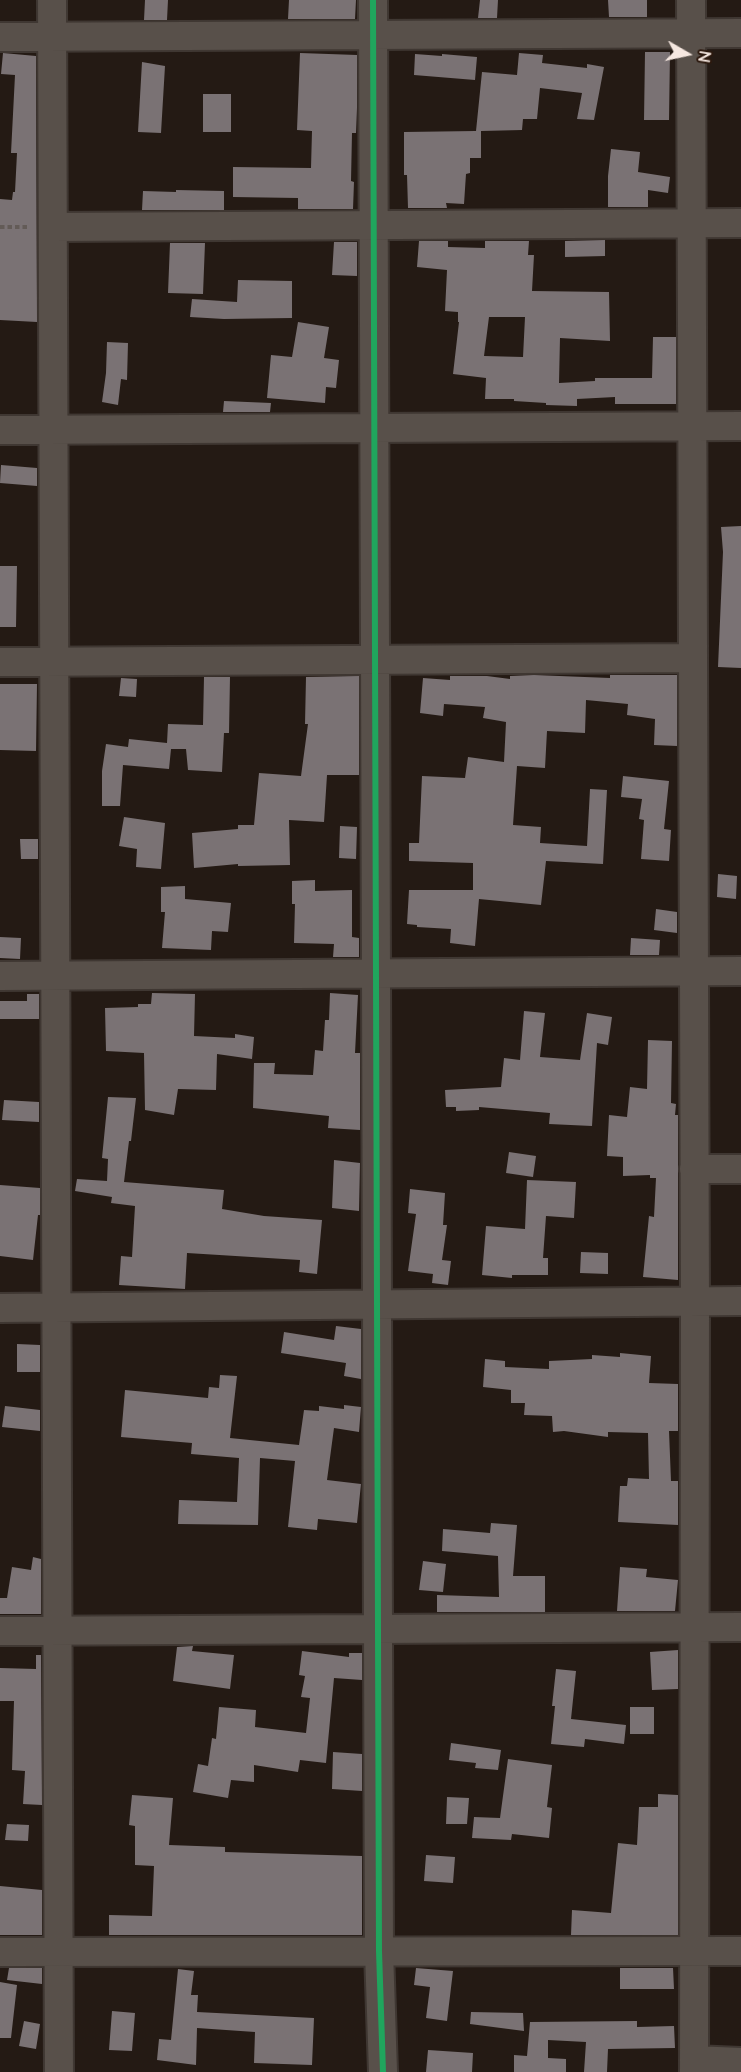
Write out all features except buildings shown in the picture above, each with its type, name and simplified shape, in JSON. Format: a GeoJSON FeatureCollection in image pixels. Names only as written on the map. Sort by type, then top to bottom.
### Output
{"type":"FeatureCollection","features":[{"type":"Feature","properties":{"kind":"street"},"geometry":{"type":"LineString","coordinates":[[52,0],[59,2072]]}},
{"type":"Feature","properties":{"kind":"street"},"geometry":{"type":"LineString","coordinates":[[373,0],[379,1951],[383,2072]]}},
{"type":"Feature","properties":{"kind":"street"},"geometry":{"type":"LineString","coordinates":[[691,0],[695,1302],[694,2066],[741,2062]]}},
{"type":"Feature","properties":{"kind":"street"},"geometry":{"type":"LineString","coordinates":[[0,37],[741,33]]}},
{"type":"Feature","properties":{"kind":"street"},"geometry":{"type":"LineString","coordinates":[[53,227],[741,224]]}},
{"type":"Feature","properties":{"kind":"street"},"geometry":{"type":"LineString","coordinates":[[0,430],[741,426]]}},
{"type":"Feature","properties":{"kind":"street"},"geometry":{"type":"LineString","coordinates":[[0,662],[693,658]]}},
{"type":"Feature","properties":{"kind":"street"},"geometry":{"type":"LineString","coordinates":[[0,976],[741,971]]}},
{"type":"Feature","properties":{"kind":"street"},"geometry":{"type":"LineString","coordinates":[[694,1169],[741,1169]]}},
{"type":"Feature","properties":{"kind":"street"},"geometry":{"type":"LineString","coordinates":[[0,1308],[741,1301]]}},
{"type":"Feature","properties":{"kind":"street"},"geometry":{"type":"LineString","coordinates":[[0,1631],[741,1627]]}},
{"type":"Feature","properties":{"kind":"street"},"geometry":{"type":"LineString","coordinates":[[0,1952],[741,1951]]}},
{"type":"Feature","properties":{"kind":"cycle path"},"geometry":{"type":"LineString","coordinates":[[373,0],[379,1951],[383,2072]]}}]}
